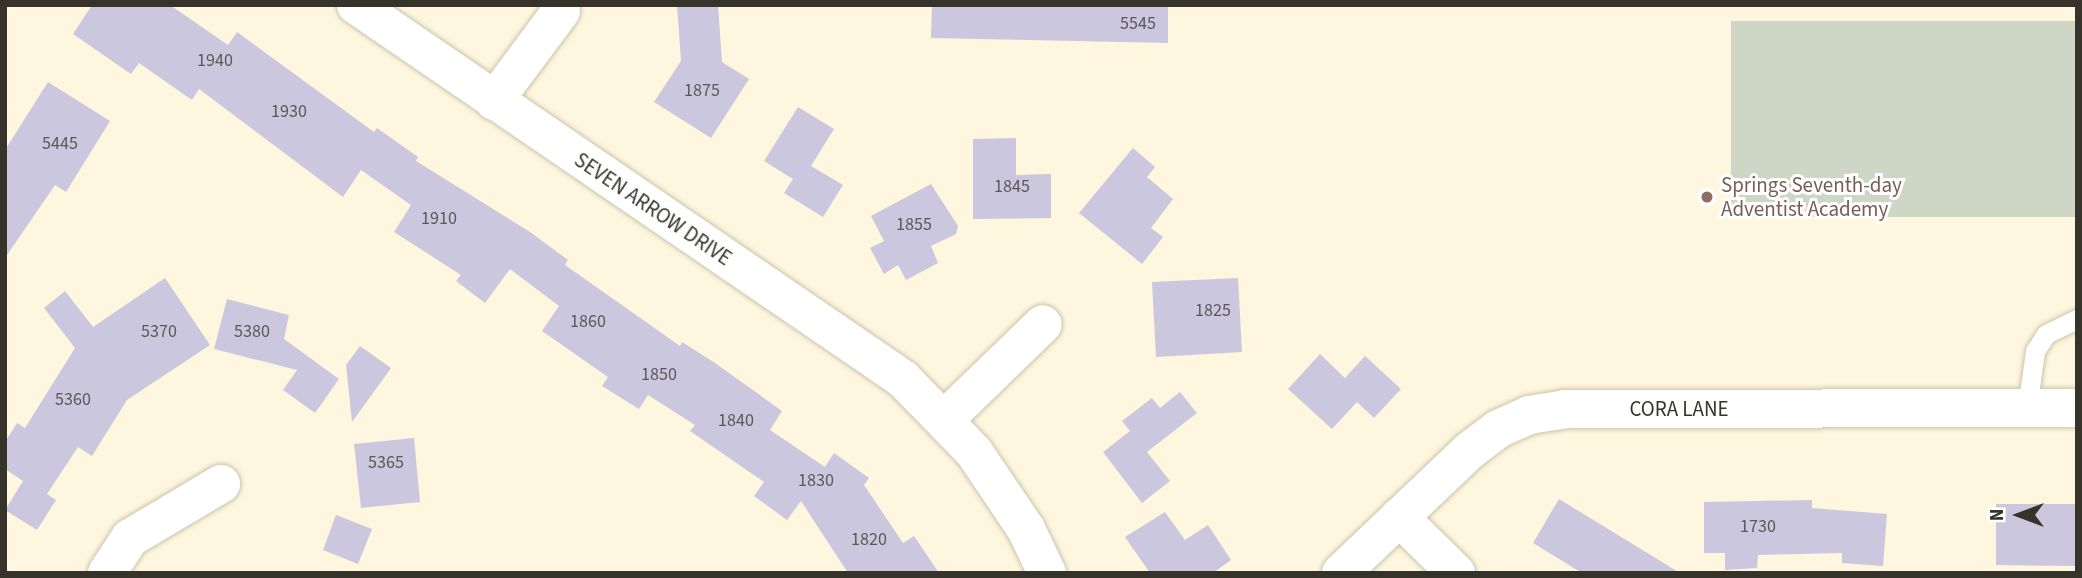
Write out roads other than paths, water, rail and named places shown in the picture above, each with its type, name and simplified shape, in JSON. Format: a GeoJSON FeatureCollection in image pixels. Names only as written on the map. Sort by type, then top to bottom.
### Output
{"type":"FeatureCollection","features":[{"type":"Feature","properties":{"kind":"street","name":"SEVEN ARROW DRIVE"},"geometry":{"type":"LineString","coordinates":[[356,5],[883,365],[945,419],[974,452],[1026,529],[1047,573]]}},
{"type":"Feature","properties":{"kind":"street"},"geometry":{"type":"LineString","coordinates":[[494,101],[561,11]]}},
{"type":"Feature","properties":{"kind":"street"},"geometry":{"type":"LineString","coordinates":[[945,419],[1043,324]]}},
{"type":"Feature","properties":{"kind":"street","name":"CORA LANE"},"geometry":{"type":"LineString","coordinates":[[1341,573],[1498,429],[1529,415],[1565,409],[2077,408]]}},
{"type":"Feature","properties":{"kind":"street"},"geometry":{"type":"LineString","coordinates":[[107,573],[130,538],[220,484]]}},
{"type":"Feature","properties":{"kind":"street"},"geometry":{"type":"LineString","coordinates":[[1399,517],[1456,573]]}},
{"type":"Feature","properties":{"kind":"lane"},"geometry":{"type":"LineString","coordinates":[[2027,408],[2035,351],[2046,334],[2077,319]]}},
{"type":"Feature","properties":{"kind":"place","name":"Springs Seventh-day Adventist Academy"},"geometry":{"type":"Point","coordinates":[1707,197]}}]}
